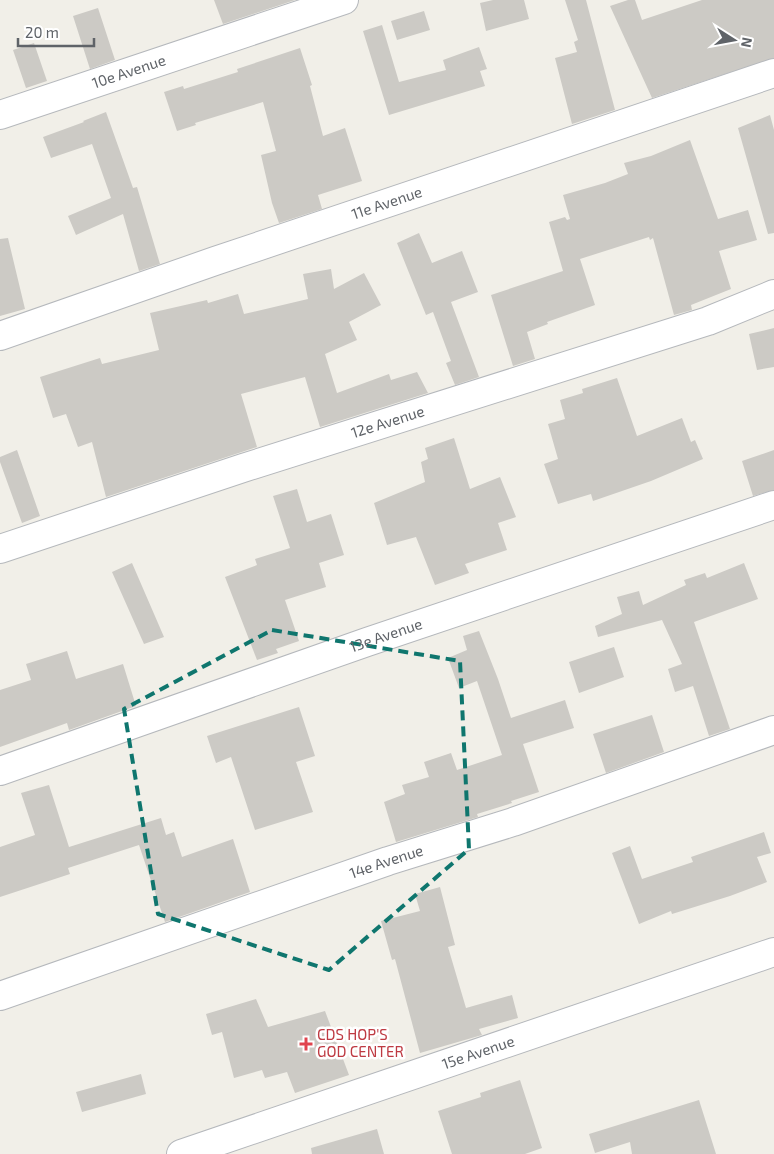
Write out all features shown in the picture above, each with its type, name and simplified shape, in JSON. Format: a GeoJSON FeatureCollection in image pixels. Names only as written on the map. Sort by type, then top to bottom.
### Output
{"type":"FeatureCollection","features":[{"type":"Feature","properties":{"kind":"street","name":"10e Avenue"},"geometry":{"type":"LineString","coordinates":[[0,115],[344,0]]}},
{"type":"Feature","properties":{"kind":"street","name":"11e Avenue"},"geometry":{"type":"LineString","coordinates":[[0,336],[215,261],[774,72]]}},
{"type":"Feature","properties":{"kind":"street","name":"12e Avenue"},"geometry":{"type":"LineString","coordinates":[[0,549],[243,468],[708,321],[774,294]]}},
{"type":"Feature","properties":{"kind":"street","name":"13e Avenue"},"geometry":{"type":"LineString","coordinates":[[0,771],[367,642],[774,504]]}},
{"type":"Feature","properties":{"kind":"street","name":"14e Avenue"},"geometry":{"type":"LineString","coordinates":[[0,996],[388,861],[513,822],[774,730]]}},
{"type":"Feature","properties":{"kind":"street","name":"15e Avenue"},"geometry":{"type":"LineString","coordinates":[[181,1154],[774,952]]}},
{"type":"Feature","properties":{"kind":"highlighted area"},"geometry":{"type":"Polygon","coordinates":[[[272,630],[460,661],[469,849],[329,970],[158,914],[124,709],[272,630]]]}},
{"type":"Feature","properties":{"kind":"building"},"geometry":{"type":"Polygon","coordinates":[[[214,0],[295,0],[223,24],[214,0]]]}},
{"type":"Feature","properties":{"kind":"building"},"geometry":{"type":"Polygon","coordinates":[[[493,0],[524,0],[529,19],[486,31],[480,3],[493,0]]]}},
{"type":"Feature","properties":{"kind":"building"},"geometry":{"type":"Polygon","coordinates":[[[565,0],[586,0],[615,110],[572,124],[555,58],[577,52],[574,42],[578,40],[565,0]]]}},
{"type":"Feature","properties":{"kind":"building"},"geometry":{"type":"Polygon","coordinates":[[[628,0],[635,0],[642,20],[702,0],[774,0],[774,58],[652,98],[610,6],[628,0]]]}},
{"type":"Feature","properties":{"kind":"building"},"geometry":{"type":"Polygon","coordinates":[[[98,8],[115,60],[90,69],[73,16],[98,8]]]}},
{"type":"Feature","properties":{"kind":"building"},"geometry":{"type":"Polygon","coordinates":[[[424,11],[430,30],[397,40],[391,21],[424,11]]]}},
{"type":"Feature","properties":{"kind":"building"},"geometry":{"type":"Polygon","coordinates":[[[382,25],[399,82],[446,70],[443,60],[479,47],[487,69],[480,71],[485,86],[389,115],[363,31],[382,25]]]}},
{"type":"Feature","properties":{"kind":"building"},"geometry":{"type":"Polygon","coordinates":[[[34,43],[47,81],[26,88],[13,50],[34,43]]]}},
{"type":"Feature","properties":{"kind":"building"},"geometry":{"type":"Polygon","coordinates":[[[300,48],[312,85],[310,86],[323,136],[345,128],[362,181],[318,195],[322,209],[279,223],[272,203],[261,155],[276,151],[263,102],[195,123],[196,125],[177,131],[164,92],[183,86],[184,89],[238,72],[237,69],[300,48]]]}},
{"type":"Feature","properties":{"kind":"building"},"geometry":{"type":"Polygon","coordinates":[[[106,112],[133,188],[137,187],[160,264],[139,271],[123,214],[76,235],[68,216],[111,198],[92,144],[51,158],[43,137],[106,112]]]}},
{"type":"Feature","properties":{"kind":"building"},"geometry":{"type":"Polygon","coordinates":[[[770,115],[774,130],[774,233],[768,234],[738,128],[770,115]]]}},
{"type":"Feature","properties":{"kind":"building"},"geometry":{"type":"Polygon","coordinates":[[[690,140],[718,219],[748,210],[757,240],[719,251],[731,289],[691,305],[692,310],[674,315],[653,238],[650,240],[649,237],[580,259],[595,305],[547,322],[548,324],[527,332],[535,359],[513,366],[491,295],[563,271],[549,222],[565,217],[567,220],[570,219],[563,195],[628,174],[624,163],[651,156],[690,140]]]}},
{"type":"Feature","properties":{"kind":"building"},"geometry":{"type":"Polygon","coordinates":[[[419,233],[432,263],[462,251],[478,292],[451,302],[479,377],[455,385],[446,363],[451,361],[433,312],[426,315],[397,243],[419,233]]]}},
{"type":"Feature","properties":{"kind":"building"},"geometry":{"type":"Polygon","coordinates":[[[8,238],[25,309],[0,316],[0,239],[8,238]]]}},
{"type":"Feature","properties":{"kind":"building"},"geometry":{"type":"Polygon","coordinates":[[[331,269],[334,289],[364,273],[381,305],[349,322],[357,340],[325,354],[337,393],[389,374],[391,380],[417,372],[428,393],[320,427],[305,377],[241,394],[257,447],[106,497],[92,442],[78,447],[66,414],[53,418],[40,377],[100,358],[102,364],[159,350],[150,313],[207,300],[208,303],[238,294],[244,314],[308,299],[303,274],[331,269]]]}},
{"type":"Feature","properties":{"kind":"building"},"geometry":{"type":"Polygon","coordinates":[[[774,328],[774,367],[757,370],[749,334],[774,328]]]}},
{"type":"Feature","properties":{"kind":"building"},"geometry":{"type":"Polygon","coordinates":[[[617,378],[637,436],[682,418],[691,442],[695,440],[703,459],[651,481],[593,501],[591,494],[558,504],[544,464],[558,459],[548,424],[565,419],[560,400],[583,393],[582,389],[617,378]]]}},
{"type":"Feature","properties":{"kind":"building"},"geometry":{"type":"Polygon","coordinates":[[[454,438],[470,489],[500,477],[516,517],[498,523],[507,550],[465,564],[469,573],[435,585],[416,537],[387,545],[374,503],[425,482],[421,462],[428,459],[425,448],[454,438]]]}},
{"type":"Feature","properties":{"kind":"building"},"geometry":{"type":"Polygon","coordinates":[[[17,450],[40,516],[22,523],[0,462],[0,457],[17,450]]]}},
{"type":"Feature","properties":{"kind":"building"},"geometry":{"type":"Polygon","coordinates":[[[774,450],[774,490],[753,496],[742,461],[774,450]]]}},
{"type":"Feature","properties":{"kind":"building"},"geometry":{"type":"Polygon","coordinates":[[[297,489],[307,522],[331,514],[344,555],[319,563],[326,587],[285,600],[299,641],[276,649],[278,653],[257,660],[225,577],[257,565],[255,559],[290,548],[273,496],[297,489]]]}},
{"type":"Feature","properties":{"kind":"building"},"geometry":{"type":"Polygon","coordinates":[[[132,563],[164,637],[144,644],[112,572],[132,563]]]}},
{"type":"Feature","properties":{"kind":"building"},"geometry":{"type":"Polygon","coordinates":[[[744,563],[758,599],[694,622],[730,729],[709,736],[693,686],[675,692],[668,669],[682,664],[662,620],[598,637],[595,626],[622,614],[617,597],[639,591],[643,605],[686,585],[684,580],[705,573],[707,578],[744,563]]]}},
{"type":"Feature","properties":{"kind":"building"},"geometry":{"type":"Polygon","coordinates":[[[479,631],[511,718],[565,700],[574,728],[523,744],[539,792],[477,814],[478,817],[396,842],[384,802],[405,794],[402,785],[429,777],[424,762],[451,753],[457,770],[502,755],[477,681],[459,688],[448,658],[467,650],[463,636],[479,631]]]}},
{"type":"Feature","properties":{"kind":"building"},"geometry":{"type":"Polygon","coordinates":[[[614,647],[624,677],[579,693],[569,662],[614,647]]]}},
{"type":"Feature","properties":{"kind":"building"},"geometry":{"type":"Polygon","coordinates":[[[67,651],[76,679],[123,664],[136,706],[69,730],[67,723],[0,747],[0,690],[31,680],[26,664],[67,651]]]}},
{"type":"Feature","properties":{"kind":"building"},"geometry":{"type":"Polygon","coordinates":[[[299,707],[315,756],[296,762],[313,812],[255,830],[231,757],[216,763],[207,736],[299,707]]]}},
{"type":"Feature","properties":{"kind":"building"},"geometry":{"type":"Polygon","coordinates":[[[652,715],[664,752],[606,773],[593,734],[652,715]]]}},
{"type":"Feature","properties":{"kind":"building"},"geometry":{"type":"Polygon","coordinates":[[[49,785],[69,847],[161,818],[166,835],[174,832],[182,857],[233,839],[250,892],[165,922],[139,845],[68,868],[70,874],[0,897],[0,847],[35,835],[21,793],[49,785]]]}},
{"type":"Feature","properties":{"kind":"building"},"geometry":{"type":"Polygon","coordinates":[[[764,832],[771,853],[757,857],[767,882],[672,914],[671,911],[639,924],[612,853],[630,846],[642,879],[693,862],[691,857],[764,832]]]}},
{"type":"Feature","properties":{"kind":"building"},"geometry":{"type":"Polygon","coordinates":[[[440,887],[455,945],[448,947],[466,1008],[512,995],[518,1018],[479,1029],[482,1035],[420,1053],[395,959],[392,960],[381,921],[420,911],[415,894],[440,887]]]}},
{"type":"Feature","properties":{"kind":"building"},"geometry":{"type":"Polygon","coordinates":[[[256,999],[268,1027],[325,1011],[349,1075],[295,1093],[287,1072],[265,1078],[262,1070],[234,1078],[222,1032],[212,1035],[206,1014],[256,999]]]}},
{"type":"Feature","properties":{"kind":"building"},"geometry":{"type":"Polygon","coordinates":[[[141,1074],[146,1094],[82,1112],[76,1092],[141,1074]]]}},
{"type":"Feature","properties":{"kind":"building"},"geometry":{"type":"Polygon","coordinates":[[[520,1080],[542,1148],[525,1154],[452,1154],[438,1111],[481,1097],[480,1093],[520,1080]]]}},
{"type":"Feature","properties":{"kind":"building"},"geometry":{"type":"Polygon","coordinates":[[[699,1100],[716,1154],[632,1154],[630,1142],[595,1153],[589,1134],[699,1100]]]}},
{"type":"Feature","properties":{"kind":"building"},"geometry":{"type":"Polygon","coordinates":[[[377,1129],[384,1154],[312,1154],[311,1148],[377,1129]]]}},
{"type":"Feature","properties":{"kind":"place","name":"CDS HOP'S GOD CENTER"},"geometry":{"type":"Point","coordinates":[306,1044]}}]}
